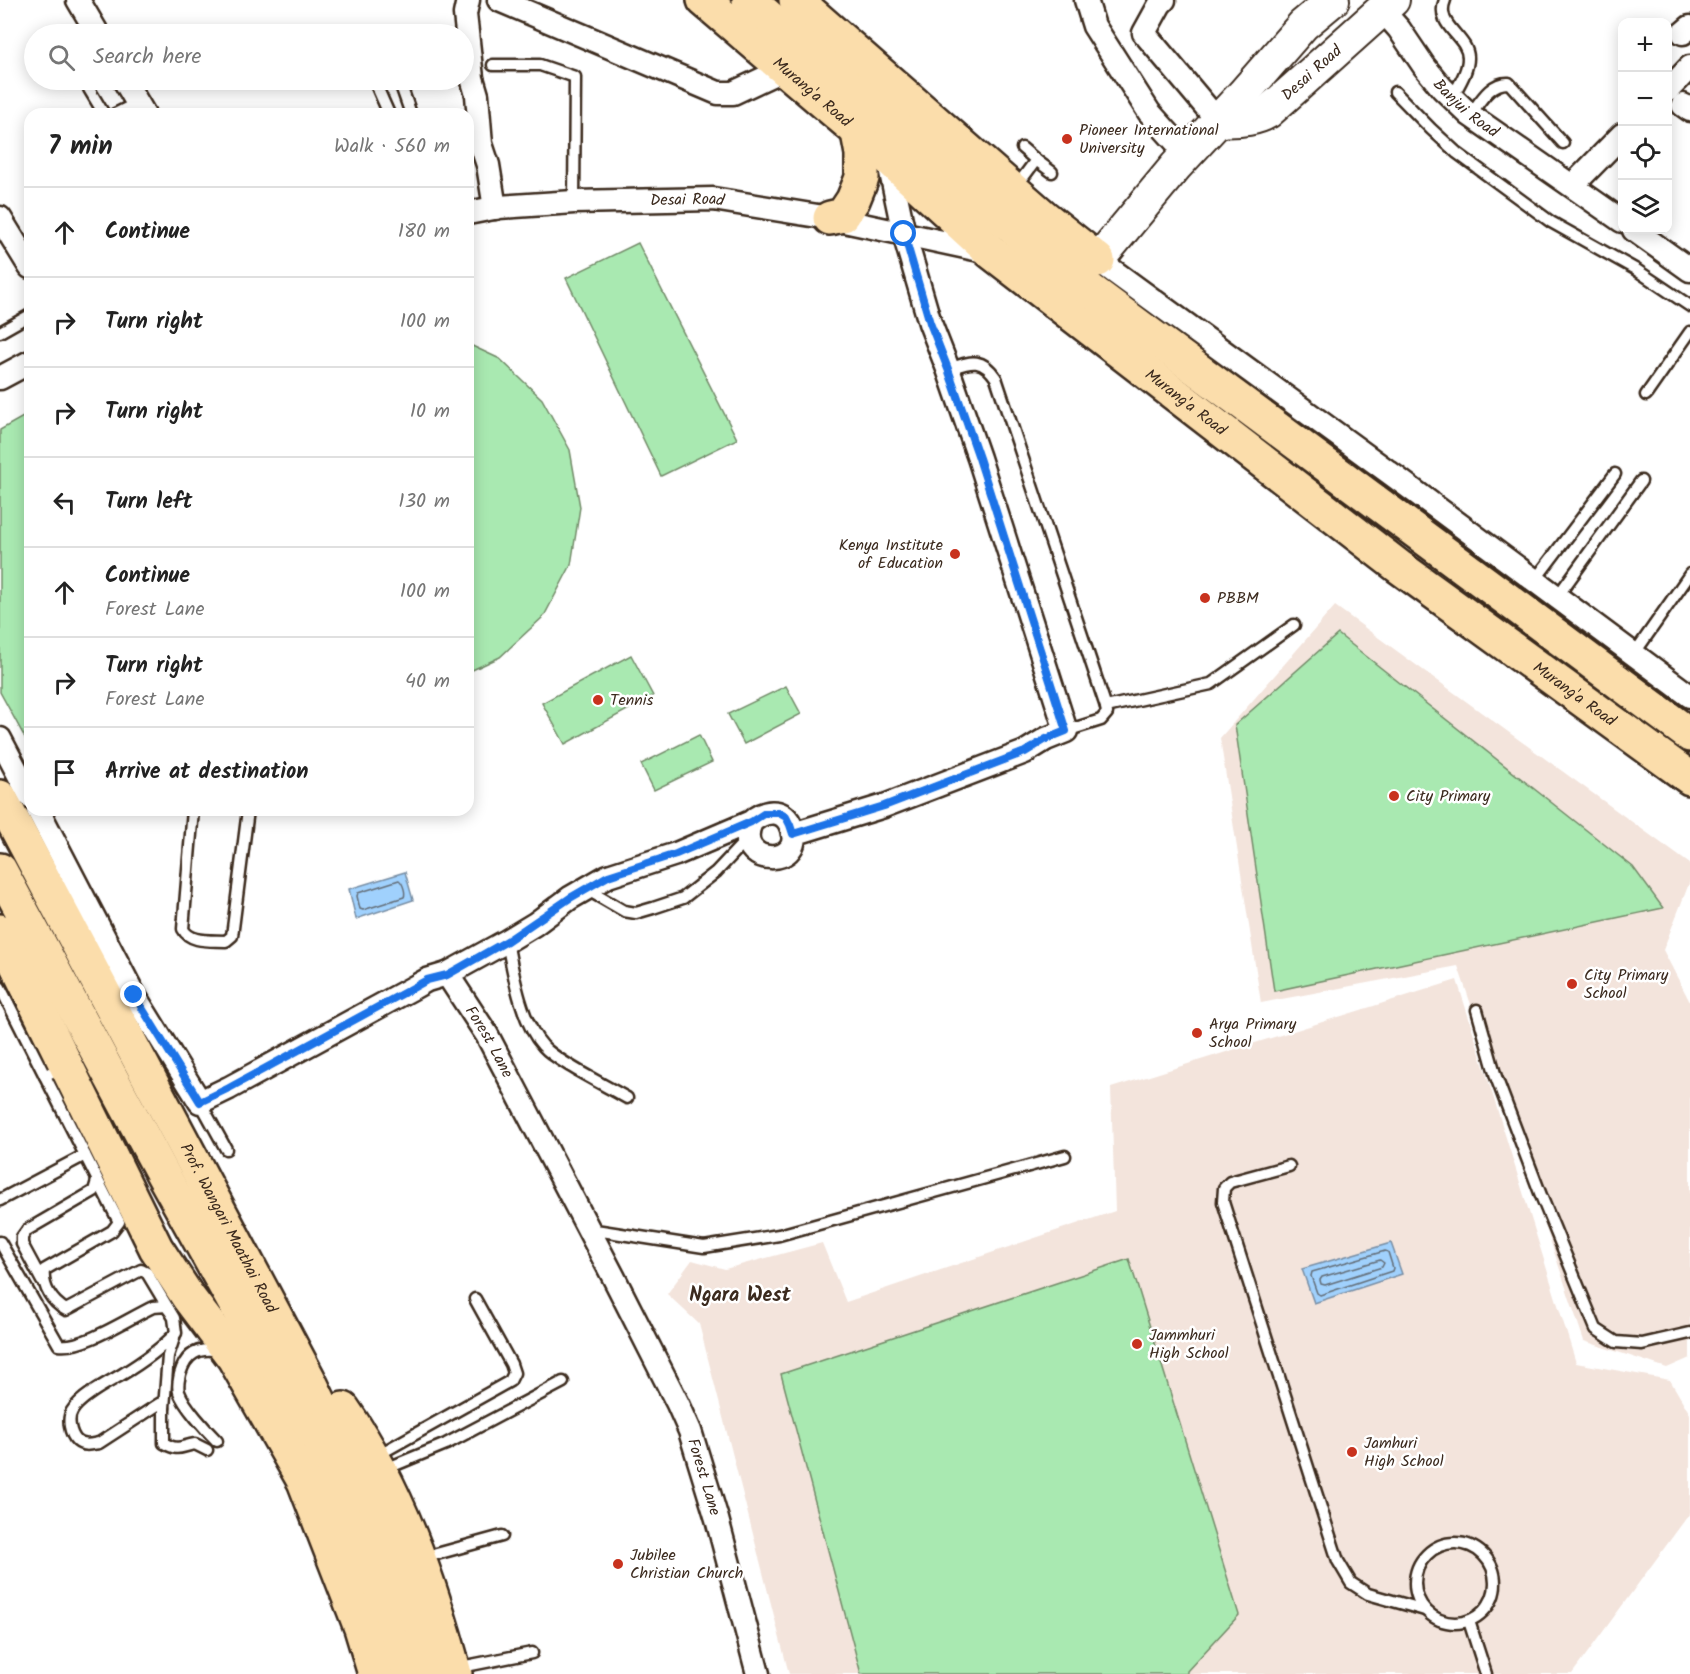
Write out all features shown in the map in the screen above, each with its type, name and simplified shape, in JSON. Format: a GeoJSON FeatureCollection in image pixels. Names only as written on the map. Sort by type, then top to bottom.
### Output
{"type":"FeatureCollection","features":[{"type":"Feature","properties":{"kind":"main road","name":"Murang'a Road"},"geometry":{"type":"LineString","coordinates":[[704,0],[888,158],[992,252],[1407,573],[1690,778]]}},
{"type":"Feature","properties":{"kind":"main road","name":"Murang'a Road"},"geometry":{"type":"LineString","coordinates":[[749,0],[1077,281],[1690,735]]}},
{"type":"Feature","properties":{"kind":"main road"},"geometry":{"type":"LineString","coordinates":[[796,0],[1044,217],[1098,260]]}},
{"type":"Feature","properties":{"kind":"main road","name":"Desai Road"},"geometry":{"type":"LineString","coordinates":[[1098,260],[1187,154],[1304,25],[1333,0]]}},
{"type":"Feature","properties":{"kind":"main road","name":"Desai Road"},"geometry":{"type":"LineString","coordinates":[[1218,121],[1250,120],[1269,112],[1387,5]]}},
{"type":"Feature","properties":{"kind":"main road"},"geometry":{"type":"LineString","coordinates":[[831,218],[843,215],[853,200],[862,178],[862,154],[858,133]]}},
{"type":"Feature","properties":{"kind":"main road","name":"Prof. Wangari Maathai Road"},"geometry":{"type":"LineString","coordinates":[[0,797],[308,1378],[342,1449],[400,1674]]}},
{"type":"Feature","properties":{"kind":"main road","name":"Prof. Wangari Maathai Road"},"geometry":{"type":"LineString","coordinates":[[0,870],[165,1178],[241,1352],[297,1414],[411,1620],[444,1672]]}},
{"type":"Feature","properties":{"kind":"main road"},"geometry":{"type":"LineString","coordinates":[[0,931],[55,1069],[156,1248],[188,1297],[241,1352],[304,1481],[361,1628],[375,1674]]}},
{"type":"Feature","properties":{"kind":"main road"},"geometry":{"type":"LineString","coordinates":[[308,1378],[340,1405],[377,1464],[405,1522],[437,1610],[444,1672]]}},
{"type":"Feature","properties":{"kind":"street"},"geometry":{"type":"LineString","coordinates":[[78,0],[92,24]]}},
{"type":"Feature","properties":{"kind":"street"},"geometry":{"type":"LineString","coordinates":[[466,24],[465,14],[468,0]]}},
{"type":"Feature","properties":{"kind":"street"},"geometry":{"type":"LineString","coordinates":[[499,0],[718,93],[733,93],[784,69]]}},
{"type":"Feature","properties":{"kind":"street"},"geometry":{"type":"LineString","coordinates":[[1086,0],[1094,26],[1131,85],[1149,112],[1187,154]]}},
{"type":"Feature","properties":{"kind":"street"},"geometry":{"type":"LineString","coordinates":[[1164,0],[1144,33],[1218,121]]}},
{"type":"Feature","properties":{"kind":"street","name":"Banjui Road"},"geometry":{"type":"LineString","coordinates":[[1387,5],[1399,29],[1424,66],[1470,115],[1618,217]]}},
{"type":"Feature","properties":{"kind":"street"},"geometry":{"type":"LineString","coordinates":[[1680,102],[1690,67]]}},
{"type":"Feature","properties":{"kind":"street"},"geometry":{"type":"LineString","coordinates":[[474,85],[481,144],[488,165],[495,208]]}},
{"type":"Feature","properties":{"kind":"street"},"geometry":{"type":"LineString","coordinates":[[130,90],[140,108]]}},
{"type":"Feature","properties":{"kind":"street"},"geometry":{"type":"LineString","coordinates":[[1573,185],[1618,140]]}},
{"type":"Feature","properties":{"kind":"street"},"geometry":{"type":"LineString","coordinates":[[793,834],[884,806],[1025,752],[1046,739],[1066,731],[997,512],[930,323],[904,234],[888,158]]}},
{"type":"Feature","properties":{"kind":"street","name":"Desai Road"},"geometry":{"type":"LineString","coordinates":[[474,212],[495,208],[574,202],[713,199],[831,218],[992,252]]}},
{"type":"Feature","properties":{"kind":"street"},"geometry":{"type":"LineString","coordinates":[[0,218],[24,257]]}},
{"type":"Feature","properties":{"kind":"street"},"geometry":{"type":"LineString","coordinates":[[1640,234],[1690,270]]}},
{"type":"Feature","properties":{"kind":"street"},"geometry":{"type":"LineString","coordinates":[[1098,260],[1690,696]]}},
{"type":"Feature","properties":{"kind":"street"},"geometry":{"type":"LineString","coordinates":[[1,375],[24,365]]}},
{"type":"Feature","properties":{"kind":"street"},"geometry":{"type":"LineString","coordinates":[[0,739],[24,785]]}},
{"type":"Feature","properties":{"kind":"street"},"geometry":{"type":"LineString","coordinates":[[41,816],[134,995],[200,1102],[427,980],[447,975],[507,941],[608,876],[749,830],[765,813],[779,813],[786,817],[793,834],[788,851],[781,857],[763,857],[757,853],[749,830]]}},
{"type":"Feature","properties":{"kind":"street","name":"Forest Lane"},"geometry":{"type":"LineString","coordinates":[[447,975],[487,1035],[678,1404],[690,1431],[717,1519],[758,1674]]}},
{"type":"Feature","properties":{"kind":"lane"},"geometry":{"type":"LineString","coordinates":[[1445,0],[1442,8],[1444,18],[1467,52],[1468,59],[1452,98]]}},
{"type":"Feature","properties":{"kind":"lane"},"geometry":{"type":"LineString","coordinates":[[493,65],[540,65],[575,77],[574,202]]}},
{"type":"Feature","properties":{"kind":"lane"},"geometry":{"type":"LineString","coordinates":[[1470,115],[1494,86],[1501,82],[1509,83],[1563,143]]}},
{"type":"Feature","properties":{"kind":"lane"},"geometry":{"type":"LineString","coordinates":[[90,90],[101,108]]}},
{"type":"Feature","properties":{"kind":"lane"},"geometry":{"type":"LineString","coordinates":[[378,90],[386,108]]}},
{"type":"Feature","properties":{"kind":"lane"},"geometry":{"type":"LineString","coordinates":[[403,90],[409,108]]}},
{"type":"Feature","properties":{"kind":"lane"},"geometry":{"type":"LineString","coordinates":[[1395,92],[1457,153],[1551,222],[1635,269],[1690,306]]}},
{"type":"Feature","properties":{"kind":"lane"},"geometry":{"type":"LineString","coordinates":[[1022,148],[1052,172]]}},
{"type":"Feature","properties":{"kind":"lane"},"geometry":{"type":"LineString","coordinates":[[1014,190],[1036,160]]}},
{"type":"Feature","properties":{"kind":"lane"},"geometry":{"type":"LineString","coordinates":[[0,332],[24,318]]}},
{"type":"Feature","properties":{"kind":"lane"},"geometry":{"type":"LineString","coordinates":[[1646,395],[1690,332]]}},
{"type":"Feature","properties":{"kind":"lane"},"geometry":{"type":"LineString","coordinates":[[948,369],[970,362],[977,363],[989,368],[996,378],[1106,707],[1107,713],[1101,720],[1066,731]]}},
{"type":"Feature","properties":{"kind":"lane"},"geometry":{"type":"LineString","coordinates":[[1535,580],[1615,474]]}},
{"type":"Feature","properties":{"kind":"lane"},"geometry":{"type":"LineString","coordinates":[[1557,597],[1641,481]]}},
{"type":"Feature","properties":{"kind":"lane"},"geometry":{"type":"LineString","coordinates":[[1634,654],[1690,574]]}},
{"type":"Feature","properties":{"kind":"lane"},"geometry":{"type":"LineString","coordinates":[[1106,707],[1211,684],[1294,625]]}},
{"type":"Feature","properties":{"kind":"lane"},"geometry":{"type":"LineString","coordinates":[[192,816],[183,928],[191,939],[226,941],[232,936],[247,816]]}},
{"type":"Feature","properties":{"kind":"lane"},"geometry":{"type":"LineString","coordinates":[[586,889],[624,912],[636,913],[683,898],[716,872],[749,830]]}},
{"type":"Feature","properties":{"kind":"lane"},"geometry":{"type":"LineString","coordinates":[[507,941],[524,1009],[532,1031],[544,1048],[627,1098]]}},
{"type":"Feature","properties":{"kind":"lane"},"geometry":{"type":"LineString","coordinates":[[0,987],[55,1069],[85,1155],[119,1222],[112,1231],[44,1270],[43,1280],[47,1289]]}},
{"type":"Feature","properties":{"kind":"lane"},"geometry":{"type":"LineString","coordinates":[[1477,1010],[1496,1077],[1542,1198],[1596,1329],[1616,1342],[1642,1344],[1690,1333]]}},
{"type":"Feature","properties":{"kind":"lane"},"geometry":{"type":"LineString","coordinates":[[200,1102],[226,1149]]}},
{"type":"Feature","properties":{"kind":"lane"},"geometry":{"type":"LineString","coordinates":[[0,1200],[85,1155]]}},
{"type":"Feature","properties":{"kind":"lane"},"geometry":{"type":"LineString","coordinates":[[589,1229],[704,1247],[779,1235],[1065,1156]]}},
{"type":"Feature","properties":{"kind":"lane"},"geometry":{"type":"LineString","coordinates":[[1289,1166],[1230,1182],[1224,1188],[1223,1202],[1338,1561],[1351,1582],[1368,1594],[1425,1610],[1438,1619],[1454,1623],[1469,1621],[1489,1605],[1494,1593],[1495,1581],[1492,1568],[1486,1557],[1465,1544],[1452,1543],[1429,1552],[1421,1562],[1416,1574],[1415,1587],[1425,1610]]}},
{"type":"Feature","properties":{"kind":"lane"},"geometry":{"type":"LineString","coordinates":[[97,1181],[94,1191],[27,1230],[22,1237],[22,1244],[47,1289],[58,1305],[66,1310],[141,1270],[147,1273],[174,1318],[176,1332],[168,1356],[162,1421],[165,1443],[182,1449],[195,1444],[207,1450]]}},
{"type":"Feature","properties":{"kind":"lane"},"geometry":{"type":"LineString","coordinates":[[0,1242],[59,1345],[82,1343],[153,1306],[166,1306],[174,1318]]}},
{"type":"Feature","properties":{"kind":"lane"},"geometry":{"type":"LineString","coordinates":[[377,1464],[510,1381],[514,1373],[511,1364],[475,1299]]}},
{"type":"Feature","properties":{"kind":"lane"},"geometry":{"type":"LineString","coordinates":[[164,1408],[159,1404],[99,1443],[88,1445],[78,1443],[70,1427],[69,1418],[73,1409],[107,1383],[154,1353],[176,1332]]}},
{"type":"Feature","properties":{"kind":"lane"},"geometry":{"type":"LineString","coordinates":[[217,1441],[183,1399],[178,1383],[183,1366],[193,1353],[209,1349],[241,1352]]}},
{"type":"Feature","properties":{"kind":"lane"},"geometry":{"type":"LineString","coordinates":[[377,1464],[446,1444],[563,1382]]}},
{"type":"Feature","properties":{"kind":"lane"},"geometry":{"type":"LineString","coordinates":[[419,1559],[502,1536]]}},
{"type":"Feature","properties":{"kind":"lane"},"geometry":{"type":"LineString","coordinates":[[1469,1621],[1486,1674]]}},
{"type":"Feature","properties":{"kind":"lane"},"geometry":{"type":"LineString","coordinates":[[444,1672],[532,1653]]}},
{"type":"Feature","properties":{"kind":"shaded area","name":"City Primary School"},"geometry":{"type":"Polygon","coordinates":[[[1335,606],[1690,864],[1690,881],[1663,950],[1690,1002],[1690,1358],[1667,1368],[1584,1341],[1458,966],[1261,1003],[1220,738],[1335,606]]]}},
{"type":"Feature","properties":{"kind":"shaded area","name":"Jammhuri High School"},"geometry":{"type":"Polygon","coordinates":[[[1457,980],[1576,1363],[1670,1380],[1690,1414],[1690,1513],[1572,1674],[789,1674],[699,1324],[667,1294],[692,1260],[725,1269],[822,1243],[846,1302],[1115,1211],[1111,1088],[1457,980]]]}},
{"type":"Feature","properties":{"kind":"green space"},"geometry":{"type":"Polygon","coordinates":[[[638,243],[737,439],[661,476],[566,278],[638,243]]]}},
{"type":"Feature","properties":{"kind":"green space"},"geometry":{"type":"Polygon","coordinates":[[[474,347],[500,359],[542,399],[570,450],[580,507],[571,565],[544,616],[500,657],[474,669],[474,347]]]}},
{"type":"Feature","properties":{"kind":"green space"},"geometry":{"type":"Polygon","coordinates":[[[24,416],[24,736],[0,692],[0,430],[24,416]]]}},
{"type":"Feature","properties":{"kind":"green space","name":"City Primary"},"geometry":{"type":"Polygon","coordinates":[[[1338,634],[1633,867],[1663,908],[1274,991],[1235,725],[1338,634]]]}},
{"type":"Feature","properties":{"kind":"green space","name":"Tennis"},"geometry":{"type":"Polygon","coordinates":[[[631,655],[653,696],[565,744],[542,703],[631,655]]]}},
{"type":"Feature","properties":{"kind":"green space"},"geometry":{"type":"Polygon","coordinates":[[[786,686],[801,714],[744,744],[728,714],[786,686]]]}},
{"type":"Feature","properties":{"kind":"green space"},"geometry":{"type":"Polygon","coordinates":[[[699,735],[712,762],[654,790],[641,764],[699,735]]]}},
{"type":"Feature","properties":{"kind":"green space"},"geometry":{"type":"Polygon","coordinates":[[[1129,1259],[1239,1615],[1187,1671],[1187,1674],[861,1674],[781,1374],[1129,1259]]]}},
{"type":"Feature","properties":{"kind":"water"},"geometry":{"type":"Polygon","coordinates":[[[405,872],[413,900],[356,919],[349,889],[405,872]]]}},
{"type":"Feature","properties":{"kind":"water"},"geometry":{"type":"Polygon","coordinates":[[[1391,1243],[1402,1274],[1314,1303],[1302,1269],[1391,1243]]]}},
{"type":"Feature","properties":{"kind":"place","name":"Pioneer International University"},"geometry":{"type":"Point","coordinates":[1067,139]}},
{"type":"Feature","properties":{"kind":"place","name":"Kenya Institute of Education"},"geometry":{"type":"Point","coordinates":[955,554]}},
{"type":"Feature","properties":{"kind":"place","name":"PBBM"},"geometry":{"type":"Point","coordinates":[1205,598]}},
{"type":"Feature","properties":{"kind":"place","name":"Tennis"},"geometry":{"type":"Point","coordinates":[598,700]}},
{"type":"Feature","properties":{"kind":"place","name":"City Primary"},"geometry":{"type":"Point","coordinates":[1394,796]}},
{"type":"Feature","properties":{"kind":"place","name":"City Primary School"},"geometry":{"type":"Point","coordinates":[1572,984]}},
{"type":"Feature","properties":{"kind":"place","name":"Arya Primary School"},"geometry":{"type":"Point","coordinates":[1197,1033]}},
{"type":"Feature","properties":{"kind":"place","name":"Jammhuri High School"},"geometry":{"type":"Point","coordinates":[1137,1344]}},
{"type":"Feature","properties":{"kind":"place","name":"Jamhuri High School"},"geometry":{"type":"Point","coordinates":[1352,1452]}},
{"type":"Feature","properties":{"kind":"place","name":"Jubilee Christian Church"},"geometry":{"type":"Point","coordinates":[618,1564]}},
{"type":"Feature","properties":{"kind":"district","name":"Ngara West"},"geometry":{"type":"Point","coordinates":[740,1296]}},
{"type":"Feature","properties":{"kind":"route"},"geometry":{"type":"LineString","coordinates":[[134,995],[200,1102],[427,980],[447,975],[535,924],[570,898],[608,876],[676,854],[751,822],[765,813],[779,813],[786,817],[793,834],[845,819],[1025,752],[1046,739],[1066,731],[979,458],[930,323],[904,234]]}}]}
